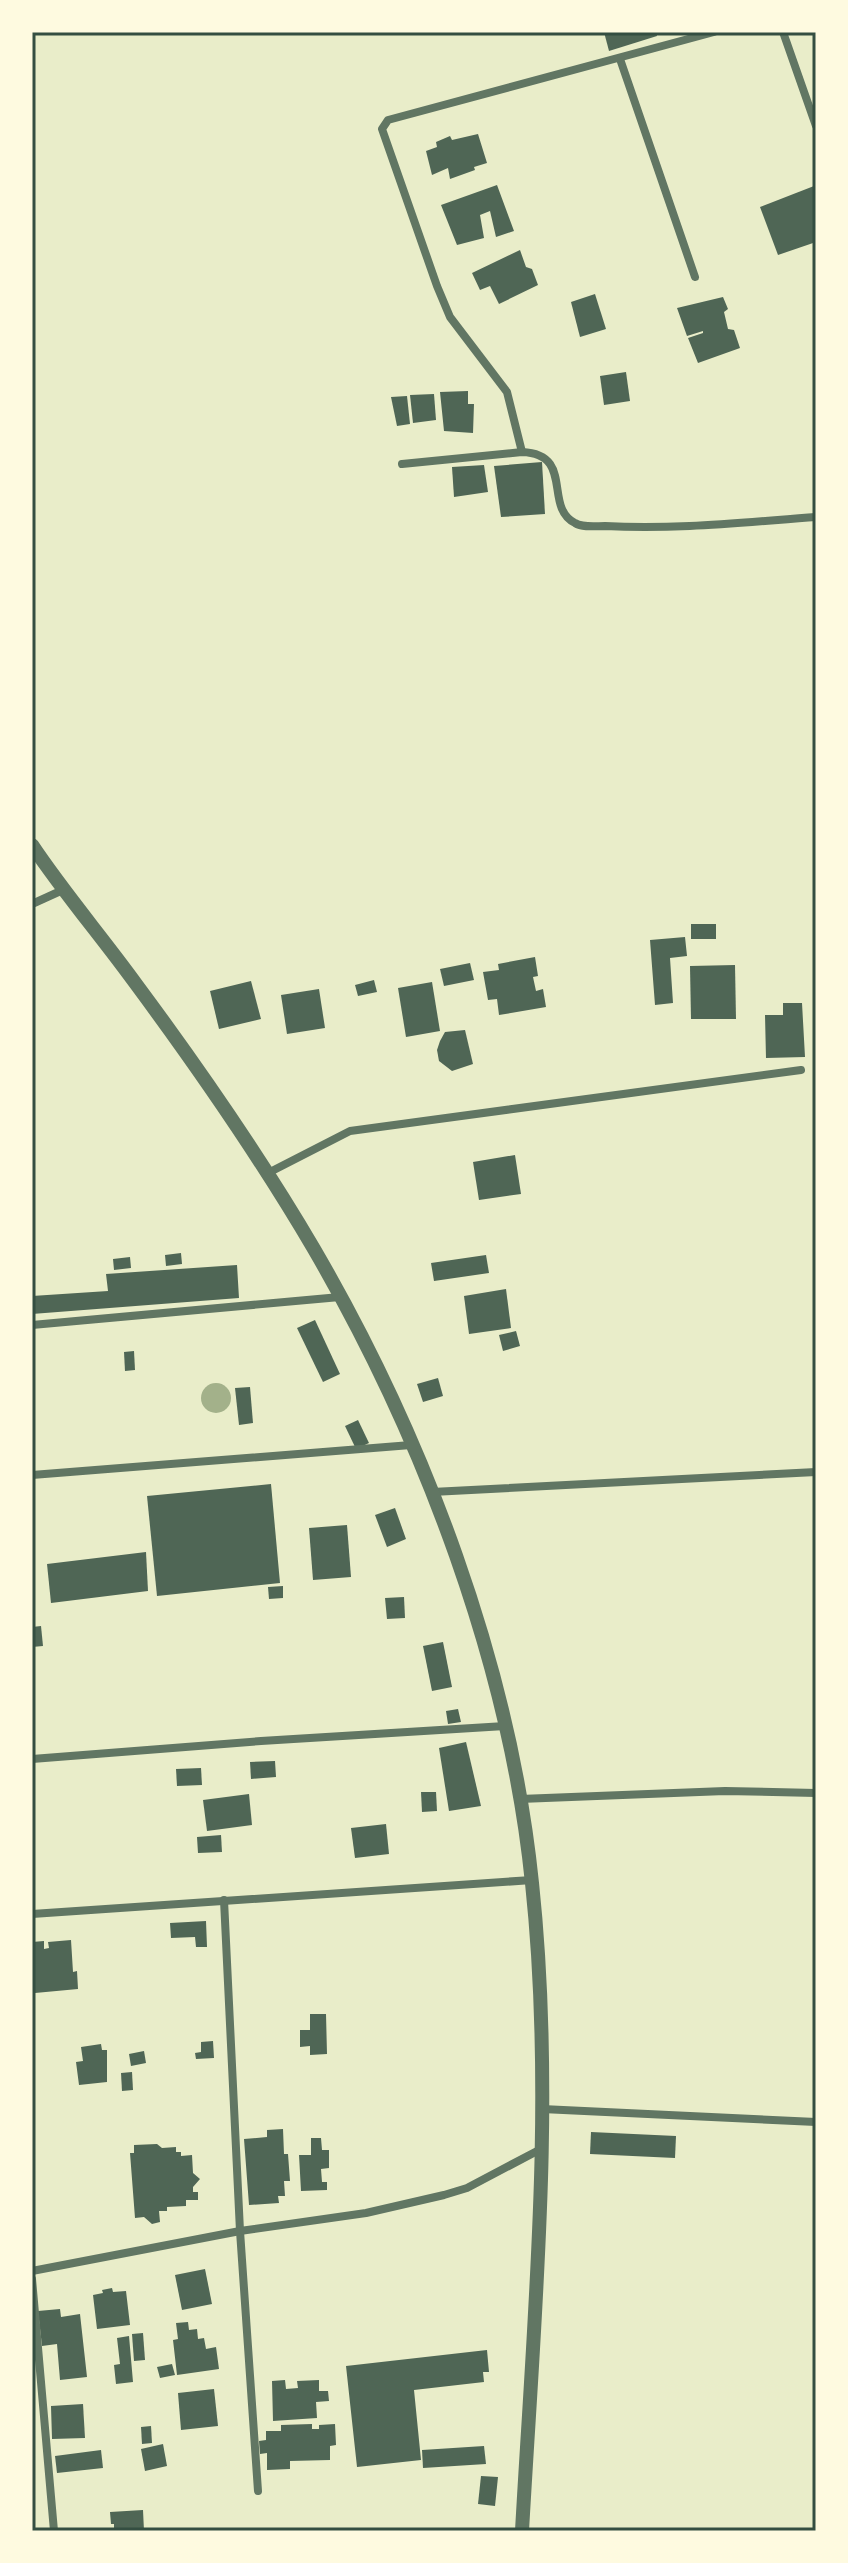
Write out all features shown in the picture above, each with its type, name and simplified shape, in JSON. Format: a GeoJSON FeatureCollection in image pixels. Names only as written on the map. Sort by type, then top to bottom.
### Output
{"type":"FeatureCollection","features":[{"type":"Feature","properties":{"kind":"street"},"geometry":{"type":"LineString","coordinates":[[522,452],[507,392],[450,317],[382,129],[388,120],[714,32]]}},
{"type":"Feature","properties":{"kind":"street"},"geometry":{"type":"LineString","coordinates":[[783,32],[816,126]]}},
{"type":"Feature","properties":{"kind":"street"},"geometry":{"type":"LineString","coordinates":[[620,59],[695,277]]}},
{"type":"Feature","properties":{"kind":"street"},"geometry":{"type":"LineString","coordinates":[[402,464],[538,453],[550,463],[565,516],[577,525],[646,528],[816,517]]}},
{"type":"Feature","properties":{"kind":"street"},"geometry":{"type":"LineString","coordinates":[[32,845],[191,1059],[268,1173],[341,1297],[365,1341],[431,1492],[486,1649],[520,1799],[539,1957],[542,2148],[522,2531]]}},
{"type":"Feature","properties":{"kind":"street"},"geometry":{"type":"LineString","coordinates":[[32,904],[65,889]]}},
{"type":"Feature","properties":{"kind":"street"},"geometry":{"type":"LineString","coordinates":[[268,1173],[350,1131],[801,1070]]}},
{"type":"Feature","properties":{"kind":"street"},"geometry":{"type":"LineString","coordinates":[[32,1325],[341,1297]]}},
{"type":"Feature","properties":{"kind":"street"},"geometry":{"type":"LineString","coordinates":[[32,1475],[411,1445]]}},
{"type":"Feature","properties":{"kind":"street"},"geometry":{"type":"LineString","coordinates":[[431,1492],[816,1472]]}},
{"type":"Feature","properties":{"kind":"street"},"geometry":{"type":"LineString","coordinates":[[32,1759],[505,1726]]}},
{"type":"Feature","properties":{"kind":"street"},"geometry":{"type":"LineString","coordinates":[[520,1799],[725,1791],[816,1793]]}},
{"type":"Feature","properties":{"kind":"street"},"geometry":{"type":"LineString","coordinates":[[32,1914],[532,1880]]}},
{"type":"Feature","properties":{"kind":"street"},"geometry":{"type":"LineString","coordinates":[[224,1900],[240,2231],[258,2491]]}},
{"type":"Feature","properties":{"kind":"street"},"geometry":{"type":"LineString","coordinates":[[542,2109],[816,2122]]}},
{"type":"Feature","properties":{"kind":"street"},"geometry":{"type":"LineString","coordinates":[[32,2271],[240,2231],[366,2213],[444,2195],[467,2188],[542,2148]]}},
{"type":"Feature","properties":{"kind":"street"},"geometry":{"type":"LineString","coordinates":[[32,2279],[54,2531]]}},
{"type":"Feature","properties":{"kind":"shaded area"},"geometry":{"type":"Polygon","coordinates":[[[216,1383],[227,1387],[231,1398],[227,1409],[216,1413],[205,1409],[201,1398],[205,1387],[216,1383]]]}},
{"type":"Feature","properties":{"kind":"building"},"geometry":{"type":"Polygon","coordinates":[[[604,32],[656,32],[657,36],[609,51],[604,32]]]}},
{"type":"Feature","properties":{"kind":"building"},"geometry":{"type":"Polygon","coordinates":[[[478,134],[487,163],[450,179],[448,168],[432,175],[426,151],[437,147],[436,142],[450,136],[452,140],[478,134]]]}},
{"type":"Feature","properties":{"kind":"building"},"geometry":{"type":"Polygon","coordinates":[[[497,185],[514,231],[496,237],[490,211],[480,215],[484,238],[457,245],[441,205],[497,185]]]}},
{"type":"Feature","properties":{"kind":"building"},"geometry":{"type":"Polygon","coordinates":[[[814,186],[816,242],[778,255],[760,207],[814,186]]]}},
{"type":"Feature","properties":{"kind":"building"},"geometry":{"type":"Polygon","coordinates":[[[520,250],[526,267],[532,269],[538,285],[499,304],[490,286],[480,290],[472,273],[520,250]]]}},
{"type":"Feature","properties":{"kind":"building"},"geometry":{"type":"Polygon","coordinates":[[[595,294],[606,329],[580,337],[571,302],[595,294]]]}},
{"type":"Feature","properties":{"kind":"building"},"geometry":{"type":"Polygon","coordinates":[[[723,297],[728,309],[724,312],[728,329],[734,330],[740,348],[698,363],[688,338],[703,331],[687,336],[677,308],[723,297]]]}},
{"type":"Feature","properties":{"kind":"building"},"geometry":{"type":"Polygon","coordinates":[[[626,372],[630,401],[604,405],[600,376],[626,372]]]}},
{"type":"Feature","properties":{"kind":"building"},"geometry":{"type":"Polygon","coordinates":[[[468,391],[468,404],[474,404],[473,433],[444,431],[440,392],[468,391]]]}},
{"type":"Feature","properties":{"kind":"building"},"geometry":{"type":"Polygon","coordinates":[[[434,394],[436,420],[413,423],[410,395],[434,394]]]}},
{"type":"Feature","properties":{"kind":"building"},"geometry":{"type":"Polygon","coordinates":[[[407,396],[410,424],[397,426],[391,397],[407,396]]]}},
{"type":"Feature","properties":{"kind":"building"},"geometry":{"type":"Polygon","coordinates":[[[542,462],[545,514],[501,517],[494,466],[542,462]]]}},
{"type":"Feature","properties":{"kind":"building"},"geometry":{"type":"Polygon","coordinates":[[[484,465],[488,492],[454,497],[452,467],[484,465]]]}},
{"type":"Feature","properties":{"kind":"building"},"geometry":{"type":"Polygon","coordinates":[[[691,924],[716,924],[716,939],[691,939],[691,924]]]}},
{"type":"Feature","properties":{"kind":"building"},"geometry":{"type":"Polygon","coordinates":[[[685,937],[687,956],[670,958],[673,1003],[655,1005],[650,940],[685,937]]]}},
{"type":"Feature","properties":{"kind":"building"},"geometry":{"type":"Polygon","coordinates":[[[535,957],[538,976],[533,977],[536,991],[543,989],[546,1007],[499,1015],[497,999],[488,1000],[483,972],[499,970],[498,964],[535,957]]]}},
{"type":"Feature","properties":{"kind":"building"},"geometry":{"type":"Polygon","coordinates":[[[470,963],[474,980],[444,986],[440,969],[470,963]]]}},
{"type":"Feature","properties":{"kind":"building"},"geometry":{"type":"Polygon","coordinates":[[[735,965],[736,1019],[691,1019],[690,966],[735,965]]]}},
{"type":"Feature","properties":{"kind":"building"},"geometry":{"type":"Polygon","coordinates":[[[374,980],[377,992],[358,996],[355,985],[374,980]]]}},
{"type":"Feature","properties":{"kind":"building"},"geometry":{"type":"Polygon","coordinates":[[[251,981],[261,1019],[219,1029],[210,991],[251,981]]]}},
{"type":"Feature","properties":{"kind":"building"},"geometry":{"type":"Polygon","coordinates":[[[432,982],[440,1031],[406,1037],[398,988],[432,982]]]}},
{"type":"Feature","properties":{"kind":"building"},"geometry":{"type":"Polygon","coordinates":[[[319,989],[325,1028],[287,1034],[281,995],[319,989]]]}},
{"type":"Feature","properties":{"kind":"building"},"geometry":{"type":"Polygon","coordinates":[[[783,1003],[802,1003],[805,1057],[766,1058],[765,1015],[783,1015],[783,1003]]]}},
{"type":"Feature","properties":{"kind":"building"},"geometry":{"type":"Polygon","coordinates":[[[465,1030],[473,1064],[452,1071],[439,1061],[437,1050],[445,1032],[465,1030]]]}},
{"type":"Feature","properties":{"kind":"building"},"geometry":{"type":"Polygon","coordinates":[[[515,1155],[521,1194],[479,1200],[473,1162],[515,1155]]]}},
{"type":"Feature","properties":{"kind":"building"},"geometry":{"type":"Polygon","coordinates":[[[181,1253],[182,1264],[166,1266],[165,1255],[181,1253]]]}},
{"type":"Feature","properties":{"kind":"building"},"geometry":{"type":"Polygon","coordinates":[[[486,1255],[489,1273],[434,1281],[431,1263],[486,1255]]]}},
{"type":"Feature","properties":{"kind":"building"},"geometry":{"type":"Polygon","coordinates":[[[130,1257],[131,1268],[114,1270],[113,1259],[130,1257]]]}},
{"type":"Feature","properties":{"kind":"building"},"geometry":{"type":"Polygon","coordinates":[[[237,1265],[239,1298],[32,1314],[32,1296],[108,1291],[106,1274],[237,1265]]]}},
{"type":"Feature","properties":{"kind":"building"},"geometry":{"type":"Polygon","coordinates":[[[506,1289],[511,1328],[469,1334],[464,1296],[506,1289]]]}},
{"type":"Feature","properties":{"kind":"building"},"geometry":{"type":"Polygon","coordinates":[[[315,1320],[340,1374],[323,1382],[297,1328],[315,1320]]]}},
{"type":"Feature","properties":{"kind":"building"},"geometry":{"type":"Polygon","coordinates":[[[516,1331],[520,1346],[503,1351],[499,1335],[516,1331]]]}},
{"type":"Feature","properties":{"kind":"building"},"geometry":{"type":"Polygon","coordinates":[[[134,1351],[135,1370],[125,1371],[124,1352],[134,1351]]]}},
{"type":"Feature","properties":{"kind":"building"},"geometry":{"type":"Polygon","coordinates":[[[438,1378],[443,1396],[423,1402],[417,1384],[438,1378]]]}},
{"type":"Feature","properties":{"kind":"building"},"geometry":{"type":"Polygon","coordinates":[[[250,1387],[253,1423],[239,1425],[235,1388],[250,1387]]]}},
{"type":"Feature","properties":{"kind":"building"},"geometry":{"type":"Polygon","coordinates":[[[358,1420],[369,1443],[356,1449],[345,1426],[358,1420]]]}},
{"type":"Feature","properties":{"kind":"building"},"geometry":{"type":"Polygon","coordinates":[[[271,1484],[280,1583],[157,1596],[147,1496],[271,1484]]]}},
{"type":"Feature","properties":{"kind":"building"},"geometry":{"type":"Polygon","coordinates":[[[395,1508],[406,1539],[387,1547],[375,1515],[395,1508]]]}},
{"type":"Feature","properties":{"kind":"building"},"geometry":{"type":"Polygon","coordinates":[[[347,1525],[351,1577],[313,1580],[309,1528],[347,1525]]]}},
{"type":"Feature","properties":{"kind":"building"},"geometry":{"type":"Polygon","coordinates":[[[146,1552],[148,1591],[51,1603],[47,1564],[146,1552]]]}},
{"type":"Feature","properties":{"kind":"building"},"geometry":{"type":"Polygon","coordinates":[[[283,1586],[283,1598],[269,1599],[268,1587],[283,1586]]]}},
{"type":"Feature","properties":{"kind":"building"},"geometry":{"type":"Polygon","coordinates":[[[404,1597],[405,1618],[387,1619],[385,1598],[404,1597]]]}},
{"type":"Feature","properties":{"kind":"building"},"geometry":{"type":"Polygon","coordinates":[[[41,1626],[43,1646],[32,1647],[32,1627],[41,1626]]]}},
{"type":"Feature","properties":{"kind":"building"},"geometry":{"type":"Polygon","coordinates":[[[443,1642],[452,1687],[432,1691],[423,1646],[443,1642]]]}},
{"type":"Feature","properties":{"kind":"building"},"geometry":{"type":"Polygon","coordinates":[[[458,1709],[461,1722],[448,1724],[446,1711],[458,1709]]]}},
{"type":"Feature","properties":{"kind":"building"},"geometry":{"type":"Polygon","coordinates":[[[466,1742],[481,1806],[449,1811],[439,1748],[466,1742]]]}},
{"type":"Feature","properties":{"kind":"building"},"geometry":{"type":"Polygon","coordinates":[[[275,1761],[276,1777],[251,1779],[250,1762],[275,1761]]]}},
{"type":"Feature","properties":{"kind":"building"},"geometry":{"type":"Polygon","coordinates":[[[201,1768],[202,1785],[177,1786],[176,1769],[201,1768]]]}},
{"type":"Feature","properties":{"kind":"building"},"geometry":{"type":"Polygon","coordinates":[[[421,1792],[436,1792],[437,1811],[422,1812],[421,1792]]]}},
{"type":"Feature","properties":{"kind":"building"},"geometry":{"type":"Polygon","coordinates":[[[249,1794],[252,1825],[207,1831],[203,1800],[249,1794]]]}},
{"type":"Feature","properties":{"kind":"building"},"geometry":{"type":"Polygon","coordinates":[[[386,1824],[389,1854],[355,1858],[351,1828],[386,1824]]]}},
{"type":"Feature","properties":{"kind":"building"},"geometry":{"type":"Polygon","coordinates":[[[221,1835],[222,1852],[198,1853],[197,1837],[221,1835]]]}},
{"type":"Feature","properties":{"kind":"building"},"geometry":{"type":"Polygon","coordinates":[[[206,1921],[207,1947],[196,1947],[195,1937],[171,1938],[170,1923],[206,1921]]]}},
{"type":"Feature","properties":{"kind":"building"},"geometry":{"type":"Polygon","coordinates":[[[71,1940],[73,1972],[77,1971],[78,1989],[35,1993],[32,1942],[44,1941],[44,1949],[49,1948],[48,1942],[71,1940]]]}},
{"type":"Feature","properties":{"kind":"building"},"geometry":{"type":"Polygon","coordinates":[[[310,2014],[326,2014],[327,2054],[310,2055],[310,2046],[300,2047],[300,2030],[310,2030],[310,2014]]]}},
{"type":"Feature","properties":{"kind":"building"},"geometry":{"type":"Polygon","coordinates":[[[213,2041],[214,2058],[196,2059],[195,2053],[201,2052],[201,2042],[213,2041]]]}},
{"type":"Feature","properties":{"kind":"building"},"geometry":{"type":"Polygon","coordinates":[[[101,2044],[102,2050],[107,2050],[107,2082],[79,2085],[76,2062],[83,2061],[81,2047],[101,2044]]]}},
{"type":"Feature","properties":{"kind":"building"},"geometry":{"type":"Polygon","coordinates":[[[144,2051],[146,2063],[131,2066],[129,2054],[144,2051]]]}},
{"type":"Feature","properties":{"kind":"building"},"geometry":{"type":"Polygon","coordinates":[[[132,2072],[133,2090],[122,2091],[121,2073],[132,2072]]]}},
{"type":"Feature","properties":{"kind":"building"},"geometry":{"type":"Polygon","coordinates":[[[283,2129],[290,2181],[284,2181],[285,2196],[278,2196],[279,2203],[249,2205],[244,2139],[267,2137],[267,2130],[283,2129]]]}},
{"type":"Feature","properties":{"kind":"building"},"geometry":{"type":"Polygon","coordinates":[[[591,2132],[676,2136],[675,2158],[590,2154],[591,2132]]]}},
{"type":"Feature","properties":{"kind":"building"},"geometry":{"type":"Polygon","coordinates":[[[311,2138],[321,2138],[322,2150],[329,2150],[329,2168],[321,2169],[322,2182],[327,2182],[327,2190],[301,2191],[299,2155],[311,2155],[311,2138]]]}},
{"type":"Feature","properties":{"kind":"building"},"geometry":{"type":"Polygon","coordinates":[[[157,2144],[162,2148],[176,2147],[176,2152],[181,2152],[181,2156],[192,2155],[193,2173],[200,2179],[193,2187],[193,2192],[198,2192],[198,2200],[186,2200],[186,2206],[167,2207],[167,2211],[159,2211],[160,2222],[152,2224],[144,2217],[135,2218],[130,2153],[134,2153],[134,2145],[157,2144]]]}},
{"type":"Feature","properties":{"kind":"building"},"geometry":{"type":"Polygon","coordinates":[[[205,2269],[212,2304],[182,2310],[175,2275],[205,2269]]]}},
{"type":"Feature","properties":{"kind":"building"},"geometry":{"type":"Polygon","coordinates":[[[112,2288],[113,2292],[126,2291],[130,2325],[97,2329],[93,2295],[112,2288]]]}},
{"type":"Feature","properties":{"kind":"building"},"geometry":{"type":"Polygon","coordinates":[[[60,2309],[61,2317],[80,2314],[87,2377],[60,2380],[57,2344],[42,2346],[38,2311],[60,2309]]]}},
{"type":"Feature","properties":{"kind":"building"},"geometry":{"type":"Polygon","coordinates":[[[188,2322],[189,2330],[197,2329],[198,2339],[204,2338],[206,2349],[216,2347],[219,2369],[177,2375],[173,2340],[178,2339],[176,2323],[188,2322]]]}},
{"type":"Feature","properties":{"kind":"building"},"geometry":{"type":"Polygon","coordinates":[[[143,2333],[145,2360],[134,2361],[132,2334],[143,2333]]]}},
{"type":"Feature","properties":{"kind":"building"},"geometry":{"type":"Polygon","coordinates":[[[129,2336],[133,2382],[116,2384],[114,2365],[120,2364],[117,2338],[129,2336]]]}},
{"type":"Feature","properties":{"kind":"building"},"geometry":{"type":"Polygon","coordinates":[[[487,2350],[489,2372],[483,2372],[484,2382],[414,2390],[421,2460],[357,2467],[346,2366],[487,2350]]]}},
{"type":"Feature","properties":{"kind":"building"},"geometry":{"type":"Polygon","coordinates":[[[172,2364],[175,2375],[160,2378],[157,2367],[172,2364]]]}},
{"type":"Feature","properties":{"kind":"building"},"geometry":{"type":"Polygon","coordinates":[[[285,2380],[286,2389],[298,2388],[297,2381],[319,2380],[319,2391],[328,2391],[329,2401],[316,2402],[317,2418],[273,2421],[272,2381],[285,2380]]]}},
{"type":"Feature","properties":{"kind":"building"},"geometry":{"type":"Polygon","coordinates":[[[214,2389],[218,2426],[181,2430],[178,2393],[214,2389]]]}},
{"type":"Feature","properties":{"kind":"building"},"geometry":{"type":"Polygon","coordinates":[[[83,2404],[85,2438],[52,2439],[51,2406],[83,2404]]]}},
{"type":"Feature","properties":{"kind":"building"},"geometry":{"type":"Polygon","coordinates":[[[312,2424],[312,2429],[319,2429],[319,2425],[335,2424],[336,2445],[330,2446],[330,2460],[290,2461],[290,2469],[267,2470],[267,2453],[260,2454],[259,2441],[266,2440],[266,2431],[281,2431],[281,2425],[312,2424]]]}},
{"type":"Feature","properties":{"kind":"building"},"geometry":{"type":"Polygon","coordinates":[[[151,2426],[152,2443],[142,2444],[141,2427],[151,2426]]]}},
{"type":"Feature","properties":{"kind":"building"},"geometry":{"type":"Polygon","coordinates":[[[163,2444],[167,2466],[145,2471],[141,2449],[163,2444]]]}},
{"type":"Feature","properties":{"kind":"building"},"geometry":{"type":"Polygon","coordinates":[[[484,2446],[486,2464],[423,2468],[422,2450],[484,2446]]]}},
{"type":"Feature","properties":{"kind":"building"},"geometry":{"type":"Polygon","coordinates":[[[101,2450],[103,2468],[57,2473],[55,2456],[101,2450]]]}},
{"type":"Feature","properties":{"kind":"building"},"geometry":{"type":"Polygon","coordinates":[[[481,2476],[498,2477],[495,2506],[478,2504],[481,2476]]]}},
{"type":"Feature","properties":{"kind":"building"},"geometry":{"type":"Polygon","coordinates":[[[143,2510],[144,2531],[114,2531],[110,2512],[143,2510]]]}}]}
